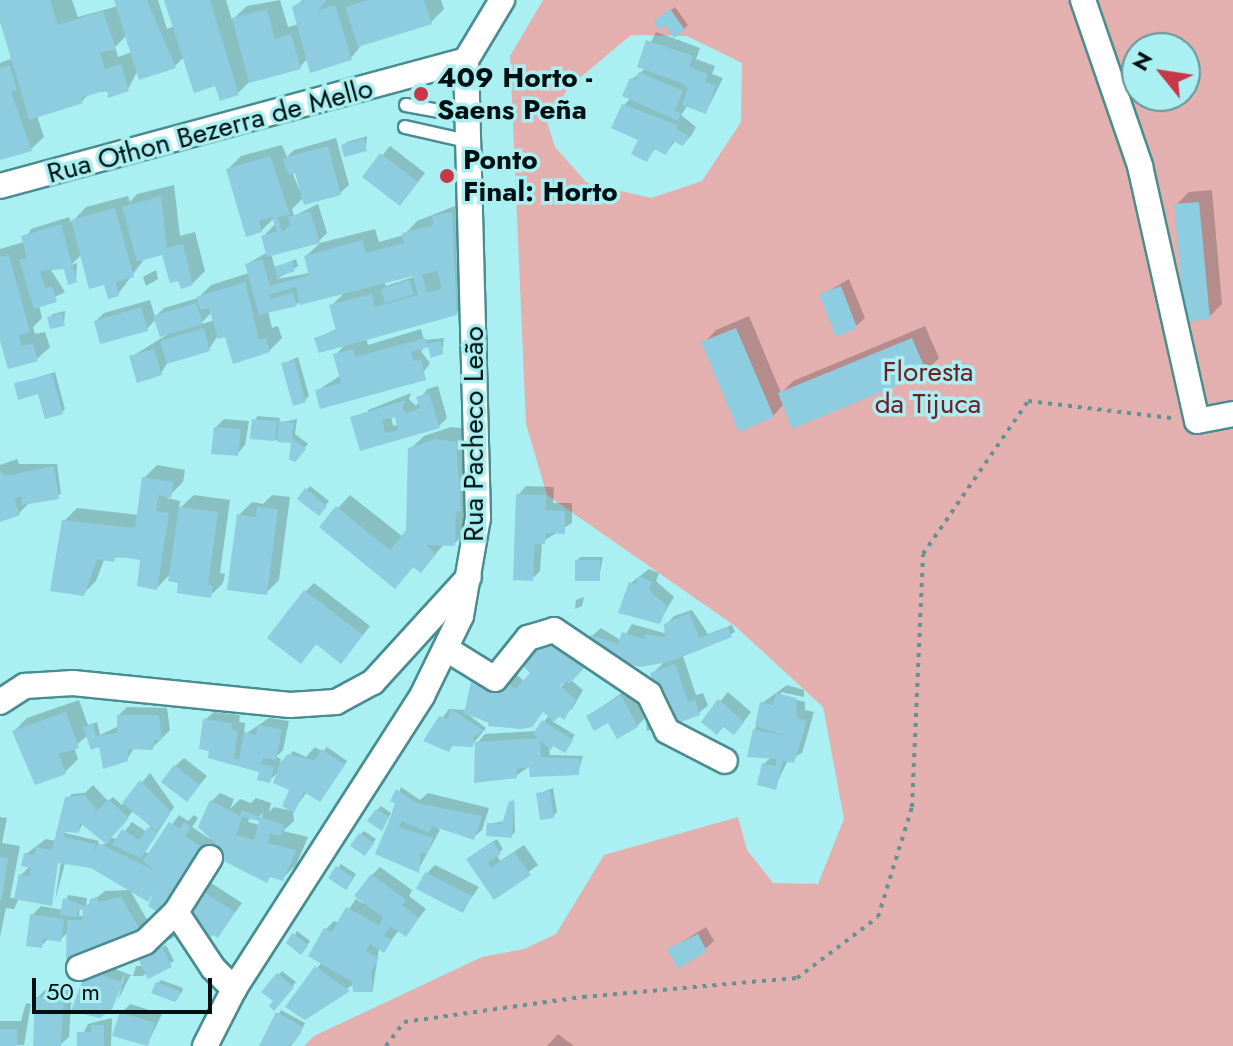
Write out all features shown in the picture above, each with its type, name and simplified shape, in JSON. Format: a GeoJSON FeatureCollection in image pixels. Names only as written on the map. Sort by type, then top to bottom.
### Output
{"type":"FeatureCollection","features":[{"type":"Feature","properties":{"kind":"street"},"geometry":{"type":"LineString","coordinates":[[466,60],[502,0]]}},
{"type":"Feature","properties":{"kind":"street"},"geometry":{"type":"LineString","coordinates":[[1083,0],[1140,166],[1197,421],[1233,414]]}},
{"type":"Feature","properties":{"kind":"street","name":"Rua Pacheco Leão"},"geometry":{"type":"LineString","coordinates":[[205,1046],[234,989],[448,650],[471,576],[478,518],[478,428],[466,60]]}},
{"type":"Feature","properties":{"kind":"street","name":"Rua Othon Bezerra de Mello"},"geometry":{"type":"LineString","coordinates":[[0,186],[466,60]]}},
{"type":"Feature","properties":{"kind":"street"},"geometry":{"type":"LineString","coordinates":[[0,702],[25,686],[73,683],[290,705],[336,702],[373,682],[471,576]]}},
{"type":"Feature","properties":{"kind":"street"},"geometry":{"type":"LineString","coordinates":[[448,650],[496,678],[528,638],[554,630],[649,694],[667,731],[725,761]]}},
{"type":"Feature","properties":{"kind":"street"},"geometry":{"type":"LineString","coordinates":[[79,968],[145,942],[176,912],[210,858]]}},
{"type":"Feature","properties":{"kind":"street"},"geometry":{"type":"LineString","coordinates":[[176,912],[213,968],[234,989]]}},
{"type":"Feature","properties":{"kind":"lane"},"geometry":{"type":"LineString","coordinates":[[406,105],[467,128]]}},
{"type":"Feature","properties":{"kind":"lane"},"geometry":{"type":"LineString","coordinates":[[405,127],[467,128]]}},
{"type":"Feature","properties":{"kind":"path"},"geometry":{"type":"LineString","coordinates":[[386,1046],[404,1022],[583,997],[797,978],[878,917],[912,807],[923,554],[1028,401],[1197,421]]}},
{"type":"Feature","properties":{"kind":"green space","name":"Floresta da Tijuca"},"geometry":{"type":"Polygon","coordinates":[[[543,0],[1233,0],[1233,1046],[304,1046],[314,1036],[482,957],[524,949],[556,934],[604,855],[738,817],[747,850],[773,883],[818,884],[844,819],[823,707],[735,626],[547,495],[526,424],[510,56],[543,0]],[[631,35],[569,87],[547,122],[555,147],[587,183],[651,198],[702,181],[741,122],[742,63],[687,36],[631,35]]]}},
{"type":"Feature","properties":{"kind":"building"},"geometry":{"type":"Polygon","coordinates":[[[0,0],[50,0],[58,25],[103,11],[116,49],[100,53],[105,69],[121,64],[129,91],[108,98],[107,90],[81,98],[83,103],[29,120],[0,21],[0,0]]]}},
{"type":"Feature","properties":{"kind":"building"},"geometry":{"type":"Polygon","coordinates":[[[114,0],[147,0],[176,68],[139,80],[114,0]]]}},
{"type":"Feature","properties":{"kind":"building"},"geometry":{"type":"Polygon","coordinates":[[[164,0],[210,0],[239,95],[220,101],[215,86],[194,93],[164,0]]]}},
{"type":"Feature","properties":{"kind":"building"},"geometry":{"type":"Polygon","coordinates":[[[304,0],[327,0],[318,10],[335,5],[352,60],[310,73],[292,7],[304,0]]]}},
{"type":"Feature","properties":{"kind":"building"},"geometry":{"type":"Polygon","coordinates":[[[368,0],[424,0],[432,24],[358,47],[345,7],[368,0]]]}},
{"type":"Feature","properties":{"kind":"building"},"geometry":{"type":"Polygon","coordinates":[[[267,9],[275,39],[291,34],[301,69],[249,83],[232,18],[267,9]]]}},
{"type":"Feature","properties":{"kind":"building"},"geometry":{"type":"Polygon","coordinates":[[[670,9],[685,30],[674,38],[665,25],[659,30],[654,21],[670,9]]]}},
{"type":"Feature","properties":{"kind":"building"},"geometry":{"type":"Polygon","coordinates":[[[646,40],[693,56],[689,67],[708,74],[705,82],[716,86],[706,114],[682,105],[688,88],[637,67],[646,40]]]}},
{"type":"Feature","properties":{"kind":"building"},"geometry":{"type":"Polygon","coordinates":[[[10,65],[17,90],[11,92],[32,151],[0,160],[0,68],[10,65]]]}},
{"type":"Feature","properties":{"kind":"building"},"geometry":{"type":"Polygon","coordinates":[[[639,72],[683,91],[675,111],[681,113],[678,121],[622,96],[630,78],[635,80],[639,72]]]}},
{"type":"Feature","properties":{"kind":"building"},"geometry":{"type":"Polygon","coordinates":[[[622,104],[678,125],[676,129],[689,136],[683,146],[673,141],[666,155],[654,149],[647,162],[631,154],[638,140],[611,128],[622,104]]]}},
{"type":"Feature","properties":{"kind":"building"},"geometry":{"type":"Polygon","coordinates":[[[364,139],[367,151],[344,157],[341,145],[364,139]]]}},
{"type":"Feature","properties":{"kind":"building"},"geometry":{"type":"Polygon","coordinates":[[[328,146],[341,195],[304,205],[295,173],[288,175],[283,158],[328,146]]]}},
{"type":"Feature","properties":{"kind":"building"},"geometry":{"type":"Polygon","coordinates":[[[380,153],[418,182],[400,206],[362,177],[380,153]]]}},
{"type":"Feature","properties":{"kind":"building"},"geometry":{"type":"Polygon","coordinates":[[[270,156],[290,215],[278,217],[282,232],[290,225],[288,217],[310,211],[320,243],[267,257],[261,236],[277,231],[272,217],[259,221],[262,232],[246,237],[226,169],[270,156]]]}},
{"type":"Feature","properties":{"kind":"building"},"geometry":{"type":"Polygon","coordinates":[[[161,196],[167,248],[183,244],[193,285],[181,289],[178,281],[170,283],[162,255],[137,262],[122,207],[161,196]]]}},
{"type":"Feature","properties":{"kind":"building"},"geometry":{"type":"Polygon","coordinates":[[[1199,202],[1210,319],[1185,322],[1174,204],[1199,202]]]}},
{"type":"Feature","properties":{"kind":"building"},"geometry":{"type":"Polygon","coordinates":[[[115,208],[134,277],[116,282],[119,296],[108,299],[104,285],[89,289],[71,220],[115,208]]]}},
{"type":"Feature","properties":{"kind":"building"},"geometry":{"type":"Polygon","coordinates":[[[452,212],[457,315],[319,353],[314,338],[336,331],[329,305],[372,294],[375,307],[418,295],[413,276],[300,305],[296,287],[269,295],[270,299],[293,293],[297,306],[259,315],[245,264],[262,259],[270,286],[309,275],[304,256],[362,240],[366,253],[404,243],[402,233],[434,225],[432,216],[452,212]],[[437,271],[422,275],[427,292],[442,289],[437,271]]]}},
{"type":"Feature","properties":{"kind":"building"},"geometry":{"type":"Polygon","coordinates":[[[61,224],[77,282],[68,285],[64,269],[40,271],[45,288],[52,286],[57,302],[34,309],[19,260],[27,258],[21,236],[61,224]]]}},
{"type":"Feature","properties":{"kind":"building"},"geometry":{"type":"Polygon","coordinates":[[[9,255],[30,332],[19,335],[22,346],[33,343],[38,361],[8,369],[0,341],[0,257],[9,255]]]}},
{"type":"Feature","properties":{"kind":"building"},"geometry":{"type":"Polygon","coordinates":[[[292,261],[295,271],[277,277],[274,267],[292,261]]]}},
{"type":"Feature","properties":{"kind":"building"},"geometry":{"type":"Polygon","coordinates":[[[409,280],[414,294],[385,303],[381,289],[409,280]]]}},
{"type":"Feature","properties":{"kind":"building"},"geometry":{"type":"Polygon","coordinates":[[[245,282],[259,340],[266,338],[270,352],[233,364],[225,337],[218,339],[209,308],[200,310],[196,297],[245,282]]]}},
{"type":"Feature","properties":{"kind":"building"},"geometry":{"type":"Polygon","coordinates":[[[841,286],[857,328],[836,337],[819,294],[841,286]]]}},
{"type":"Feature","properties":{"kind":"building"},"geometry":{"type":"Polygon","coordinates":[[[196,303],[203,324],[160,337],[153,316],[196,303]]]}},
{"type":"Feature","properties":{"kind":"building"},"geometry":{"type":"Polygon","coordinates":[[[141,307],[148,331],[100,344],[94,321],[141,307]]]}},
{"type":"Feature","properties":{"kind":"building"},"geometry":{"type":"Polygon","coordinates":[[[62,313],[65,326],[50,329],[47,317],[62,313]]]}},
{"type":"Feature","properties":{"kind":"building"},"geometry":{"type":"Polygon","coordinates":[[[204,328],[210,351],[167,364],[160,341],[204,328]]]}},
{"type":"Feature","properties":{"kind":"building"},"geometry":{"type":"Polygon","coordinates":[[[736,328],[774,417],[739,432],[701,342],[736,328]]]}},
{"type":"Feature","properties":{"kind":"building"},"geometry":{"type":"Polygon","coordinates":[[[425,338],[427,344],[441,341],[443,354],[431,358],[428,347],[411,352],[414,361],[421,359],[426,380],[320,409],[315,390],[341,383],[333,354],[353,349],[355,357],[425,338]]]}},
{"type":"Feature","properties":{"kind":"building"},"geometry":{"type":"Polygon","coordinates":[[[912,338],[927,373],[792,429],[778,393],[912,338]]]}},
{"type":"Feature","properties":{"kind":"building"},"geometry":{"type":"Polygon","coordinates":[[[154,349],[162,375],[137,383],[129,356],[154,349]]]}},
{"type":"Feature","properties":{"kind":"building"},"geometry":{"type":"Polygon","coordinates":[[[294,360],[306,402],[293,406],[281,363],[294,360]]]}},
{"type":"Feature","properties":{"kind":"building"},"geometry":{"type":"Polygon","coordinates":[[[52,374],[63,414],[45,419],[38,394],[18,400],[14,383],[52,374]]]}},
{"type":"Feature","properties":{"kind":"building"},"geometry":{"type":"Polygon","coordinates":[[[429,393],[440,428],[360,451],[350,417],[406,400],[402,408],[407,413],[420,408],[416,397],[429,393]],[[395,417],[382,420],[385,433],[398,430],[395,417]]]}},
{"type":"Feature","properties":{"kind":"building"},"geometry":{"type":"Polygon","coordinates":[[[252,419],[277,421],[275,441],[250,439],[252,419]]]}},
{"type":"Feature","properties":{"kind":"building"},"geometry":{"type":"Polygon","coordinates":[[[279,421],[294,423],[292,438],[306,449],[295,462],[289,459],[291,443],[277,442],[279,421]]]}},
{"type":"Feature","properties":{"kind":"building"},"geometry":{"type":"Polygon","coordinates":[[[214,427],[241,429],[238,456],[211,454],[214,427]]]}},
{"type":"Feature","properties":{"kind":"building"},"geometry":{"type":"Polygon","coordinates":[[[436,439],[456,442],[461,511],[456,511],[455,546],[426,545],[436,554],[421,573],[413,567],[395,589],[319,527],[336,506],[390,550],[406,530],[408,448],[436,439]]]}},
{"type":"Feature","properties":{"kind":"building"},"geometry":{"type":"Polygon","coordinates":[[[54,466],[59,499],[22,505],[21,496],[14,499],[20,515],[0,522],[0,471],[6,476],[54,466]]]}},
{"type":"Feature","properties":{"kind":"building"},"geometry":{"type":"Polygon","coordinates":[[[142,477],[173,482],[171,498],[159,495],[156,511],[169,513],[157,590],[137,586],[140,560],[115,556],[114,562],[97,559],[84,596],[50,591],[62,520],[135,528],[142,477]]]}},
{"type":"Feature","properties":{"kind":"building"},"geometry":{"type":"Polygon","coordinates":[[[305,488],[327,506],[319,516],[297,499],[305,488]]]}},
{"type":"Feature","properties":{"kind":"building"},"geometry":{"type":"Polygon","coordinates":[[[516,494],[546,495],[546,510],[565,511],[565,534],[546,533],[545,544],[535,544],[533,581],[513,580],[516,494]]]}},
{"type":"Feature","properties":{"kind":"building"},"geometry":{"type":"Polygon","coordinates":[[[179,507],[218,512],[208,585],[213,586],[211,598],[177,593],[178,583],[168,581],[179,507]]]}},
{"type":"Feature","properties":{"kind":"building"},"geometry":{"type":"Polygon","coordinates":[[[257,507],[278,509],[267,595],[227,590],[237,514],[256,517],[257,507]]]}},
{"type":"Feature","properties":{"kind":"building"},"geometry":{"type":"Polygon","coordinates":[[[575,560],[600,560],[600,581],[575,581],[575,560]]]}},
{"type":"Feature","properties":{"kind":"building"},"geometry":{"type":"Polygon","coordinates":[[[639,576],[652,582],[649,590],[667,606],[660,624],[618,613],[629,582],[636,585],[639,576]]]}},
{"type":"Feature","properties":{"kind":"building"},"geometry":{"type":"Polygon","coordinates":[[[304,590],[363,635],[341,664],[316,644],[301,664],[267,638],[304,590]]]}},
{"type":"Feature","properties":{"kind":"building"},"geometry":{"type":"Polygon","coordinates":[[[689,613],[699,638],[728,627],[732,637],[669,662],[640,667],[586,650],[591,635],[618,644],[622,632],[644,639],[645,634],[665,637],[664,624],[689,613]]]}},
{"type":"Feature","properties":{"kind":"building"},"geometry":{"type":"Polygon","coordinates":[[[552,638],[587,665],[569,684],[566,681],[560,686],[576,700],[564,720],[559,716],[554,722],[543,712],[532,727],[521,729],[488,726],[489,722],[464,714],[471,682],[495,687],[507,682],[516,689],[530,673],[522,665],[529,658],[525,654],[552,638]]]}},
{"type":"Feature","properties":{"kind":"building"},"geometry":{"type":"Polygon","coordinates":[[[675,664],[688,702],[695,700],[700,715],[666,727],[650,673],[675,664]]]}},
{"type":"Feature","properties":{"kind":"building"},"geometry":{"type":"Polygon","coordinates":[[[776,693],[796,698],[797,718],[807,721],[794,763],[783,761],[776,790],[757,785],[762,763],[775,766],[777,759],[747,757],[753,729],[789,737],[755,726],[760,702],[773,705],[776,693]]]}},
{"type":"Feature","properties":{"kind":"building"},"geometry":{"type":"Polygon","coordinates":[[[621,695],[638,727],[617,739],[608,723],[594,731],[586,716],[621,695]]]}},
{"type":"Feature","properties":{"kind":"building"},"geometry":{"type":"Polygon","coordinates":[[[718,699],[744,722],[734,735],[723,727],[717,735],[701,722],[718,699]]]}},
{"type":"Feature","properties":{"kind":"building"},"geometry":{"type":"Polygon","coordinates":[[[451,709],[484,731],[474,736],[473,747],[452,746],[449,752],[423,741],[439,716],[447,719],[451,709]]]}},
{"type":"Feature","properties":{"kind":"building"},"geometry":{"type":"Polygon","coordinates":[[[66,712],[79,748],[59,754],[66,774],[35,785],[12,731],[66,712]]]}},
{"type":"Feature","properties":{"kind":"building"},"geometry":{"type":"Polygon","coordinates":[[[117,715],[159,715],[162,740],[154,740],[153,750],[128,749],[128,761],[103,769],[99,747],[91,750],[83,727],[93,724],[96,736],[117,733],[117,715]]]}},
{"type":"Feature","properties":{"kind":"building"},"geometry":{"type":"Polygon","coordinates":[[[203,719],[232,723],[232,729],[238,731],[234,758],[239,759],[244,732],[256,735],[258,725],[282,729],[276,760],[263,758],[261,764],[274,767],[270,783],[257,780],[259,772],[208,758],[209,751],[199,749],[203,719]]]}},
{"type":"Feature","properties":{"kind":"building"},"geometry":{"type":"Polygon","coordinates":[[[542,720],[573,740],[565,753],[553,746],[551,750],[533,734],[542,720]]]}},
{"type":"Feature","properties":{"kind":"building"},"geometry":{"type":"Polygon","coordinates":[[[540,738],[541,757],[580,759],[579,775],[530,777],[529,767],[516,769],[517,778],[474,783],[475,742],[540,738]]]}},
{"type":"Feature","properties":{"kind":"building"},"geometry":{"type":"Polygon","coordinates":[[[322,749],[345,765],[320,802],[304,792],[294,813],[282,806],[289,790],[273,783],[280,763],[288,754],[315,760],[322,749]]]}},
{"type":"Feature","properties":{"kind":"building"},"geometry":{"type":"Polygon","coordinates":[[[174,765],[200,785],[187,802],[161,782],[174,765]]]}},
{"type":"Feature","properties":{"kind":"building"},"geometry":{"type":"Polygon","coordinates":[[[140,780],[171,812],[156,831],[122,803],[140,780]]]}},
{"type":"Feature","properties":{"kind":"building"},"geometry":{"type":"Polygon","coordinates":[[[396,789],[416,803],[482,816],[474,840],[432,826],[429,833],[402,821],[399,827],[433,838],[427,854],[421,852],[419,873],[375,854],[396,804],[390,801],[396,789]]]}},
{"type":"Feature","properties":{"kind":"building"},"geometry":{"type":"Polygon","coordinates":[[[550,791],[554,818],[540,820],[536,793],[550,791]]]}},
{"type":"Feature","properties":{"kind":"building"},"geometry":{"type":"Polygon","coordinates":[[[85,795],[97,811],[108,799],[129,818],[106,844],[80,823],[79,833],[65,832],[64,837],[96,844],[94,853],[98,843],[156,871],[143,861],[169,822],[180,829],[184,822],[191,827],[185,836],[209,852],[162,915],[148,906],[154,892],[148,902],[91,868],[58,863],[52,906],[14,899],[19,874],[29,876],[31,868],[21,866],[24,853],[34,855],[36,847],[52,850],[65,797],[85,795]]]}},
{"type":"Feature","properties":{"kind":"building"},"geometry":{"type":"Polygon","coordinates":[[[210,800],[240,816],[241,810],[284,825],[281,836],[270,833],[268,843],[296,850],[283,881],[270,877],[267,883],[216,857],[220,848],[198,827],[210,800]],[[240,816],[236,835],[254,840],[259,821],[240,816]]]}},
{"type":"Feature","properties":{"kind":"building"},"geometry":{"type":"Polygon","coordinates":[[[509,801],[514,801],[512,838],[486,836],[487,823],[502,824],[509,801]]]}},
{"type":"Feature","properties":{"kind":"building"},"geometry":{"type":"Polygon","coordinates":[[[376,809],[389,817],[382,831],[367,821],[376,809]]]}},
{"type":"Feature","properties":{"kind":"building"},"geometry":{"type":"Polygon","coordinates":[[[148,827],[158,833],[141,858],[112,845],[122,829],[139,840],[148,827]]]}},
{"type":"Feature","properties":{"kind":"building"},"geometry":{"type":"Polygon","coordinates":[[[359,833],[374,843],[365,856],[350,846],[359,833]]]}},
{"type":"Feature","properties":{"kind":"building"},"geometry":{"type":"Polygon","coordinates":[[[493,841],[501,854],[488,862],[491,868],[514,852],[531,875],[494,900],[466,859],[493,841]]]}},
{"type":"Feature","properties":{"kind":"building"},"geometry":{"type":"Polygon","coordinates":[[[0,857],[8,858],[2,900],[0,900],[0,857]]]}},
{"type":"Feature","properties":{"kind":"building"},"geometry":{"type":"Polygon","coordinates":[[[336,866],[354,878],[346,890],[328,878],[336,866]]]}},
{"type":"Feature","properties":{"kind":"building"},"geometry":{"type":"Polygon","coordinates":[[[425,872],[472,896],[463,913],[416,889],[425,872]]]}},
{"type":"Feature","properties":{"kind":"building"},"geometry":{"type":"Polygon","coordinates":[[[371,874],[406,900],[402,905],[419,918],[406,937],[390,926],[384,936],[392,940],[384,953],[370,944],[366,951],[379,958],[371,972],[373,992],[353,992],[352,982],[308,956],[324,928],[332,932],[346,907],[379,925],[383,917],[354,896],[371,874]]]}},
{"type":"Feature","properties":{"kind":"building"},"geometry":{"type":"Polygon","coordinates":[[[201,890],[235,912],[218,938],[213,935],[209,941],[183,917],[201,890]]]}},
{"type":"Feature","properties":{"kind":"building"},"geometry":{"type":"Polygon","coordinates":[[[97,897],[98,902],[121,897],[142,933],[110,940],[112,949],[78,960],[66,959],[67,920],[82,920],[83,910],[78,909],[77,917],[60,915],[63,898],[89,907],[90,899],[97,897]]]}},
{"type":"Feature","properties":{"kind":"building"},"geometry":{"type":"Polygon","coordinates":[[[30,914],[64,919],[61,942],[43,939],[42,948],[26,946],[30,914]]]}},
{"type":"Feature","properties":{"kind":"building"},"geometry":{"type":"Polygon","coordinates":[[[292,933],[308,945],[301,955],[286,943],[292,933]]]}},
{"type":"Feature","properties":{"kind":"building"},"geometry":{"type":"Polygon","coordinates":[[[698,934],[707,951],[678,969],[667,949],[698,934]]]}},
{"type":"Feature","properties":{"kind":"building"},"geometry":{"type":"Polygon","coordinates":[[[162,947],[172,967],[148,979],[138,959],[162,947]]]}},
{"type":"Feature","properties":{"kind":"building"},"geometry":{"type":"Polygon","coordinates":[[[315,966],[350,991],[305,1020],[285,1007],[315,966]]]}},
{"type":"Feature","properties":{"kind":"building"},"geometry":{"type":"Polygon","coordinates":[[[87,969],[123,983],[112,1009],[100,1018],[71,1011],[87,969]]]}},
{"type":"Feature","properties":{"kind":"building"},"geometry":{"type":"Polygon","coordinates":[[[277,973],[294,987],[274,1011],[269,1006],[273,1001],[261,992],[277,973]]]}},
{"type":"Feature","properties":{"kind":"building"},"geometry":{"type":"Polygon","coordinates":[[[156,982],[180,991],[175,1002],[151,993],[156,982]]]}},
{"type":"Feature","properties":{"kind":"building"},"geometry":{"type":"Polygon","coordinates":[[[35,997],[64,997],[61,1046],[33,1046],[35,997]]]}},
{"type":"Feature","properties":{"kind":"building"},"geometry":{"type":"Polygon","coordinates":[[[120,1012],[155,1023],[148,1046],[112,1036],[120,1012]]]}},
{"type":"Feature","properties":{"kind":"building"},"geometry":{"type":"Polygon","coordinates":[[[276,1012],[303,1027],[296,1040],[288,1046],[259,1046],[276,1012]]]}},
{"type":"Feature","properties":{"kind":"building"},"geometry":{"type":"Polygon","coordinates":[[[91,1025],[104,1025],[104,1046],[77,1046],[77,1032],[91,1032],[91,1025]]]}},
{"type":"Feature","properties":{"kind":"building"},"geometry":{"type":"Polygon","coordinates":[[[0,1029],[17,1029],[17,1046],[0,1046],[0,1029]]]}},
{"type":"Feature","properties":{"kind":"place","name":"409 Horto - Saens Peña"},"geometry":{"type":"Point","coordinates":[421,94]}},
{"type":"Feature","properties":{"kind":"place","name":"Ponto Final: Horto"},"geometry":{"type":"Point","coordinates":[447,176]}}]}
